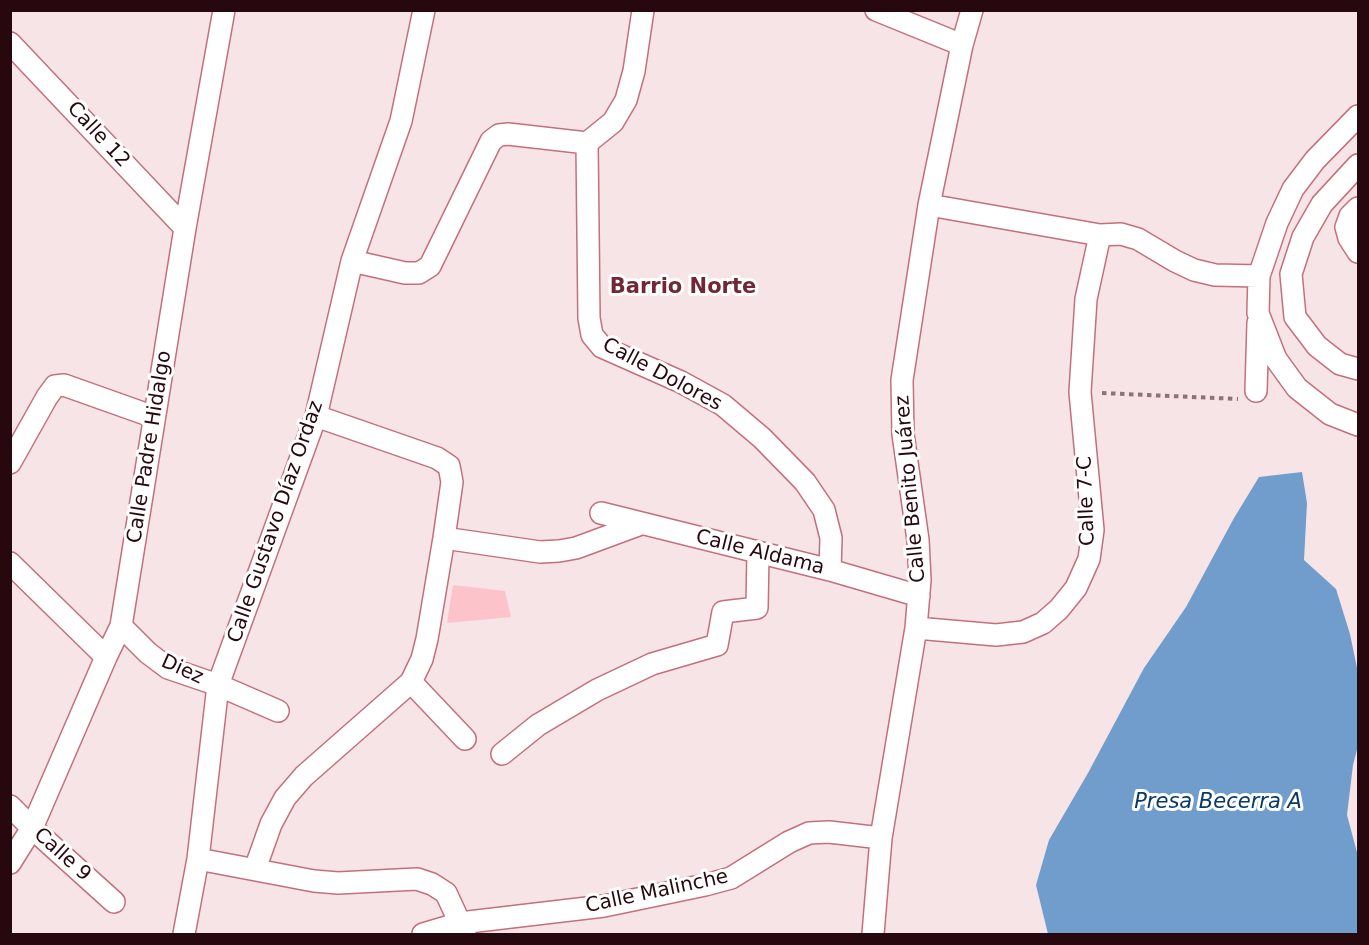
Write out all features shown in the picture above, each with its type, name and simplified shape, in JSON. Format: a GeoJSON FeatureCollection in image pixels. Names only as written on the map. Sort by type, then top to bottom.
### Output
{"type":"FeatureCollection","features":[{"type":"Feature","properties":{"kind":"street","name":"Calle Padre Hidalgo"},"geometry":{"type":"LineString","coordinates":[[10,863],[32,828],[121,626],[185,228],[224,10]]}},
{"type":"Feature","properties":{"kind":"street","name":"Calle Gustavo Díaz Ordaz"},"geometry":{"type":"LineString","coordinates":[[184,934],[198,859],[218,685],[316,416],[352,261],[402,121],[424,10]]}},
{"type":"Feature","properties":{"kind":"street"},"geometry":{"type":"LineString","coordinates":[[352,261],[405,273],[419,273],[430,266],[492,141],[499,135],[508,134],[587,143],[614,122],[626,100],[634,71],[644,10]]}},
{"type":"Feature","properties":{"kind":"street"},"geometry":{"type":"LineString","coordinates":[[876,10],[962,45]]}},
{"type":"Feature","properties":{"kind":"street","name":"Calle Benito Juárez"},"geometry":{"type":"LineString","coordinates":[[873,934],[881,838],[916,628],[920,580],[918,540],[903,434],[902,380],[929,205],[962,45],[972,10]]}},
{"type":"Feature","properties":{"kind":"street","name":"Calle 12"},"geometry":{"type":"LineString","coordinates":[[10,43],[185,228]]}},
{"type":"Feature","properties":{"kind":"street"},"geometry":{"type":"LineString","coordinates":[[1256,391],[1259,276],[1277,223],[1293,189],[1314,160],[1359,116]]}},
{"type":"Feature","properties":{"kind":"street","name":"Calle Dolores"},"geometry":{"type":"LineString","coordinates":[[587,143],[589,318],[592,335],[602,347],[681,382],[723,405],[762,438],[805,482],[824,510],[831,538],[830,570]]}},
{"type":"Feature","properties":{"kind":"street"},"geometry":{"type":"LineString","coordinates":[[1359,165],[1322,204],[1304,237],[1291,274],[1295,317],[1317,346],[1340,364],[1359,369]]}},
{"type":"Feature","properties":{"kind":"street"},"geometry":{"type":"LineString","coordinates":[[929,205],[1100,235],[1121,234],[1138,238],[1194,270],[1215,275],[1259,276]]}},
{"type":"Feature","properties":{"kind":"street"},"geometry":{"type":"LineString","coordinates":[[1354,212],[1346,227],[1349,238],[1359,252]]}},
{"type":"Feature","properties":{"kind":"street","name":"Calle 7-C"},"geometry":{"type":"LineString","coordinates":[[916,628],[996,635],[1023,632],[1042,623],[1059,609],[1076,588],[1089,559],[1093,530],[1080,392],[1086,299],[1100,235]]}},
{"type":"Feature","properties":{"kind":"street"},"geometry":{"type":"LineString","coordinates":[[1258,313],[1276,359],[1297,388],[1330,414],[1359,425]]}},
{"type":"Feature","properties":{"kind":"street"},"geometry":{"type":"LineString","coordinates":[[10,463],[55,386],[64,385],[154,417]]}},
{"type":"Feature","properties":{"kind":"street"},"geometry":{"type":"LineString","coordinates":[[255,869],[271,824],[285,798],[304,776],[411,682],[422,659],[427,639],[452,482],[449,466],[437,458],[316,416]]}},
{"type":"Feature","properties":{"kind":"street","name":"Calle Aldama"},"geometry":{"type":"LineString","coordinates":[[601,513],[830,570],[919,596]]}},
{"type":"Feature","properties":{"kind":"street"},"geometry":{"type":"LineString","coordinates":[[444,538],[540,552],[559,551],[576,548],[641,524]]}},
{"type":"Feature","properties":{"kind":"street"},"geometry":{"type":"LineString","coordinates":[[502,754],[538,725],[597,690],[652,664],[717,645],[723,612],[757,608],[758,552]]}},
{"type":"Feature","properties":{"kind":"street"},"geometry":{"type":"LineString","coordinates":[[10,563],[106,657]]}},
{"type":"Feature","properties":{"kind":"street","name":"Diez"},"geometry":{"type":"LineString","coordinates":[[121,626],[148,653],[168,668],[218,685],[278,711]]}},
{"type":"Feature","properties":{"kind":"street"},"geometry":{"type":"LineString","coordinates":[[411,682],[465,740]]}},
{"type":"Feature","properties":{"kind":"street","name":"Calle 9"},"geometry":{"type":"LineString","coordinates":[[10,806],[114,902]]}},
{"type":"Feature","properties":{"kind":"street","name":"Calle Malinche"},"geometry":{"type":"LineString","coordinates":[[423,934],[604,906],[705,885],[731,878],[789,842],[809,833],[829,831],[881,838]]}},
{"type":"Feature","properties":{"kind":"street"},"geometry":{"type":"LineString","coordinates":[[198,859],[314,881],[338,883],[417,879],[432,884],[446,893],[463,929]]}},
{"type":"Feature","properties":{"kind":"path"},"geometry":{"type":"LineString","coordinates":[[1080,392],[1237,399],[1250,398],[1256,391]]}},
{"type":"Feature","properties":{"kind":"water","name":"Presa Becerra A"},"geometry":{"type":"Polygon","coordinates":[[[1302,472],[1307,503],[1304,560],[1336,589],[1350,634],[1357,668],[1358,746],[1353,765],[1347,815],[1358,856],[1358,934],[1048,934],[1036,885],[1049,840],[1144,668],[1186,607],[1259,477],[1302,472]]]}},
{"type":"Feature","properties":{"kind":"building"},"geometry":{"type":"Polygon","coordinates":[[[453,585],[505,591],[511,617],[447,623],[453,585]]]}},
{"type":"Feature","properties":{"kind":"district","name":"Barrio Norte"},"geometry":{"type":"Point","coordinates":[683,288]}}]}
